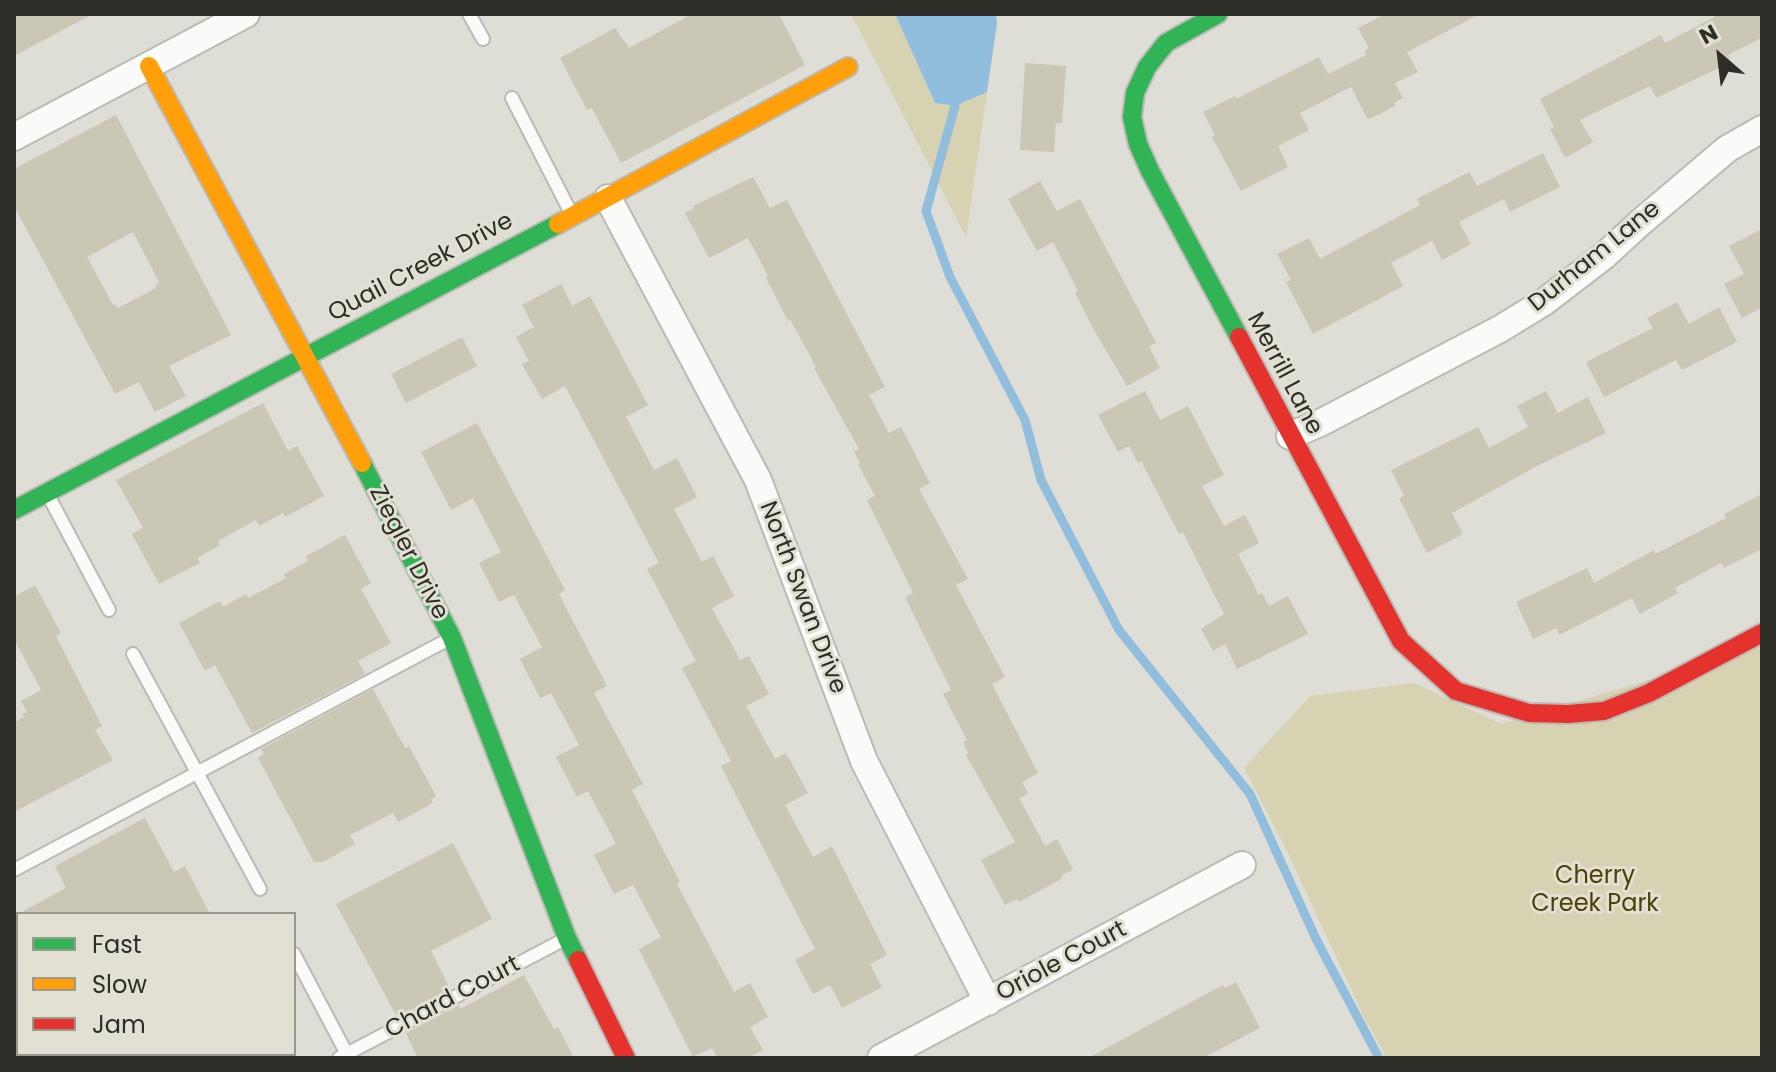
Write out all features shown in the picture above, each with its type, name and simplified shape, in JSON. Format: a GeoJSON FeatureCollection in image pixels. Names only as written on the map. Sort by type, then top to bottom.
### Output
{"type":"FeatureCollection","features":[{"type":"Feature","properties":{"kind":"street"},"geometry":{"type":"LineString","coordinates":[[14,137],[246,14]]}},
{"type":"Feature","properties":{"kind":"street","name":"Merrill Lane"},"geometry":{"type":"LineString","coordinates":[[1218,14],[1166,43],[1147,67],[1135,93],[1132,117],[1138,144],[1401,641],[1456,691],[1529,713],[1568,714],[1604,711],[1649,693],[1762,633]]}},
{"type":"Feature","properties":{"kind":"street","name":"Ziegler Drive"},"geometry":{"type":"LineString","coordinates":[[149,66],[306,355],[452,638],[567,938],[626,1058]]}},
{"type":"Feature","properties":{"kind":"street","name":"Quail Creek Drive"},"geometry":{"type":"LineString","coordinates":[[14,510],[608,198],[848,67]]}},
{"type":"Feature","properties":{"kind":"street","name":"Durham Lane"},"geometry":{"type":"LineString","coordinates":[[1290,436],[1500,329],[1544,302],[1604,256],[1727,149],[1762,129]]}},
{"type":"Feature","properties":{"kind":"street","name":"North Swan Drive"},"geometry":{"type":"LineString","coordinates":[[608,198],[758,480],[864,761],[988,1002]]}},
{"type":"Feature","properties":{"kind":"street","name":"Oriole Court"},"geometry":{"type":"LineString","coordinates":[[881,1058],[1242,865]]}},
{"type":"Feature","properties":{"kind":"lane"},"geometry":{"type":"LineString","coordinates":[[469,14],[483,39]]}},
{"type":"Feature","properties":{"kind":"lane"},"geometry":{"type":"LineString","coordinates":[[512,98],[572,216]]}},
{"type":"Feature","properties":{"kind":"lane"},"geometry":{"type":"LineString","coordinates":[[46,493],[109,610]]}},
{"type":"Feature","properties":{"kind":"lane"},"geometry":{"type":"LineString","coordinates":[[14,870],[452,638]]}},
{"type":"Feature","properties":{"kind":"lane"},"geometry":{"type":"LineString","coordinates":[[133,654],[260,889]]}},
{"type":"Feature","properties":{"kind":"lane","name":"Chard Court"},"geometry":{"type":"LineString","coordinates":[[345,1057],[567,938]]}},
{"type":"Feature","properties":{"kind":"lane"},"geometry":{"type":"LineString","coordinates":[[296,958],[345,1057]]}},
{"type":"Feature","properties":{"kind":"green space"},"geometry":{"type":"Polygon","coordinates":[[[851,14],[895,14],[935,103],[955,106],[987,92],[966,237],[851,14]]]}},
{"type":"Feature","properties":{"kind":"green space","name":"Cherry Creek Park"},"geometry":{"type":"Polygon","coordinates":[[[1762,646],[1762,1058],[1387,1058],[1365,1019],[1288,853],[1244,768],[1310,696],[1414,683],[1501,724],[1762,646]]]}},
{"type":"Feature","properties":{"kind":"water"},"geometry":{"type":"Polygon","coordinates":[[[895,14],[996,14],[987,92],[955,106],[935,103],[895,14]]]}},
{"type":"Feature","properties":{"kind":"building"},"geometry":{"type":"Polygon","coordinates":[[[14,14],[93,14],[14,56],[14,14]]]}},
{"type":"Feature","properties":{"kind":"building"},"geometry":{"type":"Polygon","coordinates":[[[692,14],[779,14],[805,65],[621,163],[592,108],[587,110],[560,58],[615,28],[629,48],[692,14]]]}},
{"type":"Feature","properties":{"kind":"building"},"geometry":{"type":"Polygon","coordinates":[[[1385,14],[1480,14],[1407,52],[1418,72],[1395,83],[1403,98],[1395,102],[1395,106],[1367,118],[1351,87],[1300,113],[1309,130],[1278,146],[1288,167],[1241,191],[1212,137],[1215,135],[1203,112],[1319,57],[1328,74],[1366,55],[1365,51],[1369,48],[1358,28],[1385,14]]]}},
{"type":"Feature","properties":{"kind":"building"},"geometry":{"type":"Polygon","coordinates":[[[1720,14],[1762,14],[1762,38],[1728,55],[1731,62],[1656,98],[1650,86],[1580,120],[1593,142],[1565,158],[1550,129],[1554,127],[1540,99],[1661,35],[1665,43],[1720,14]]]}},
{"type":"Feature","properties":{"kind":"building"},"geometry":{"type":"Polygon","coordinates":[[[1025,63],[1066,66],[1062,123],[1056,123],[1054,152],[1020,150],[1025,63]]]}},
{"type":"Feature","properties":{"kind":"building"},"geometry":{"type":"Polygon","coordinates":[[[116,115],[231,335],[169,366],[186,396],[155,412],[139,382],[115,394],[14,206],[14,169],[116,115]],[[133,232],[87,257],[113,305],[118,308],[156,288],[159,282],[133,232]]]}},
{"type":"Feature","properties":{"kind":"building"},"geometry":{"type":"Polygon","coordinates":[[[1543,153],[1560,187],[1510,212],[1504,199],[1459,222],[1471,244],[1442,260],[1432,241],[1391,263],[1403,286],[1313,334],[1286,282],[1291,280],[1277,254],[1309,238],[1320,259],[1420,205],[1417,199],[1469,172],[1477,186],[1543,153]]]}},
{"type":"Feature","properties":{"kind":"building"},"geometry":{"type":"Polygon","coordinates":[[[753,177],[770,208],[787,200],[885,387],[869,395],[889,433],[901,427],[930,483],[919,489],[968,579],[956,585],[1005,677],[992,684],[1038,773],[1022,782],[1028,794],[1019,798],[1045,846],[1057,839],[1073,869],[1061,876],[1063,878],[1019,902],[1017,899],[1005,905],[981,860],[1015,842],[966,755],[963,742],[967,740],[943,694],[951,690],[905,597],[913,593],[867,500],[875,496],[858,464],[854,452],[859,449],[790,319],[788,321],[748,238],[709,258],[685,213],[693,206],[753,177]]]}},
{"type":"Feature","properties":{"kind":"building"},"geometry":{"type":"Polygon","coordinates":[[[1040,181],[1057,211],[1080,199],[1156,343],[1149,347],[1160,368],[1127,386],[1094,330],[1053,242],[1037,251],[1008,199],[1040,181]]]}},
{"type":"Feature","properties":{"kind":"building"},"geometry":{"type":"Polygon","coordinates":[[[1762,229],[1762,311],[1761,308],[1742,318],[1724,284],[1744,274],[1729,246],[1762,229]]]}},
{"type":"Feature","properties":{"kind":"building"},"geometry":{"type":"Polygon","coordinates":[[[561,284],[572,306],[590,296],[648,405],[626,417],[654,470],[677,458],[697,497],[674,509],[702,562],[713,556],[734,596],[712,608],[740,660],[749,656],[769,694],[746,706],[775,759],[786,753],[808,793],[785,805],[813,857],[832,846],[887,955],[870,964],[882,987],[842,1008],[830,985],[813,994],[795,960],[815,949],[721,766],[731,761],[682,668],[696,661],[647,569],[659,563],[565,386],[542,399],[522,364],[529,361],[516,337],[534,327],[522,305],[561,284]]]}},
{"type":"Feature","properties":{"kind":"building"},"geometry":{"type":"Polygon","coordinates":[[[1677,302],[1689,324],[1719,307],[1737,342],[1682,370],[1676,360],[1604,397],[1586,362],[1653,328],[1647,318],[1677,302]]]}},
{"type":"Feature","properties":{"kind":"building"},"geometry":{"type":"Polygon","coordinates":[[[462,337],[477,366],[406,403],[391,374],[462,337]]]}},
{"type":"Feature","properties":{"kind":"building"},"geometry":{"type":"Polygon","coordinates":[[[1145,391],[1160,420],[1188,406],[1224,475],[1202,486],[1224,526],[1245,515],[1259,543],[1238,554],[1259,595],[1262,593],[1269,606],[1288,596],[1308,634],[1237,669],[1225,644],[1213,651],[1201,629],[1224,614],[1183,532],[1179,534],[1141,461],[1138,463],[1129,446],[1118,452],[1098,415],[1145,391]]]}},
{"type":"Feature","properties":{"kind":"building"},"geometry":{"type":"Polygon","coordinates":[[[1546,391],[1558,413],[1588,397],[1606,433],[1535,467],[1452,513],[1463,534],[1427,553],[1399,498],[1404,496],[1391,470],[1478,427],[1489,448],[1528,427],[1517,406],[1546,391]]]}},
{"type":"Feature","properties":{"kind":"building"},"geometry":{"type":"Polygon","coordinates":[[[263,403],[288,451],[297,446],[324,496],[285,517],[283,513],[259,526],[256,520],[218,541],[220,545],[197,558],[200,563],[159,584],[132,534],[143,528],[116,480],[263,403]]]}},
{"type":"Feature","properties":{"kind":"building"},"geometry":{"type":"Polygon","coordinates":[[[477,423],[565,590],[559,594],[607,686],[594,693],[643,784],[632,790],[680,882],[677,884],[734,992],[750,983],[768,1017],[750,1027],[763,1050],[748,1058],[717,1058],[712,1048],[693,1057],[639,949],[661,937],[633,885],[614,894],[594,855],[616,844],[588,791],[577,797],[556,757],[579,745],[551,693],[540,698],[520,659],[542,647],[514,595],[499,602],[479,563],[501,552],[473,498],[451,510],[421,452],[477,423]]]}},
{"type":"Feature","properties":{"kind":"building"},"geometry":{"type":"Polygon","coordinates":[[[1762,494],[1762,549],[1724,568],[1721,563],[1675,588],[1678,593],[1640,614],[1632,598],[1559,635],[1556,628],[1533,639],[1516,602],[1587,568],[1594,583],[1654,550],[1655,554],[1726,518],[1724,514],[1762,494]]]}},
{"type":"Feature","properties":{"kind":"building"},"geometry":{"type":"Polygon","coordinates":[[[345,535],[371,583],[361,589],[391,643],[358,661],[365,674],[252,733],[215,665],[205,671],[179,623],[220,601],[223,607],[286,578],[284,574],[308,561],[306,556],[345,535]]]}},
{"type":"Feature","properties":{"kind":"building"},"geometry":{"type":"Polygon","coordinates":[[[35,585],[61,633],[56,636],[102,726],[95,730],[113,760],[14,812],[14,722],[27,712],[21,701],[41,690],[14,639],[14,597],[35,585]]]}},
{"type":"Feature","properties":{"kind":"building"},"geometry":{"type":"Polygon","coordinates":[[[373,689],[436,796],[431,799],[433,803],[398,822],[393,813],[350,835],[355,844],[323,862],[314,862],[258,758],[264,754],[261,749],[373,689]]]}},
{"type":"Feature","properties":{"kind":"building"},"geometry":{"type":"Polygon","coordinates":[[[145,818],[174,872],[185,866],[209,912],[22,912],[66,888],[55,866],[145,818]]]}},
{"type":"Feature","properties":{"kind":"building"},"geometry":{"type":"Polygon","coordinates":[[[453,843],[492,919],[431,951],[450,989],[397,1017],[336,904],[453,843]]]}},
{"type":"Feature","properties":{"kind":"building"},"geometry":{"type":"Polygon","coordinates":[[[524,975],[574,1058],[418,1058],[406,1033],[524,975]]]}},
{"type":"Feature","properties":{"kind":"building"},"geometry":{"type":"Polygon","coordinates":[[[1236,982],[1260,1028],[1203,1058],[1088,1058],[1223,985],[1225,988],[1236,982]]]}},
{"type":"Feature","properties":{"kind":"waterway"},"geometry":{"type":"LineString","coordinates":[[955,106],[926,211],[950,277],[1025,420],[1041,480],[1119,630],[1250,794],[1317,941],[1379,1058]]}},
{"type":"Feature","properties":{"kind":"traffic: fast"},"geometry":{"type":"LineString","coordinates":[[1218,14],[1166,43],[1147,67],[1135,93],[1132,117],[1138,144],[1150,171],[1239,337]]}},
{"type":"Feature","properties":{"kind":"traffic: fast"},"geometry":{"type":"LineString","coordinates":[[14,510],[558,224]]}},
{"type":"Feature","properties":{"kind":"traffic: fast"},"geometry":{"type":"LineString","coordinates":[[362,463],[452,638],[578,960]]}},
{"type":"Feature","properties":{"kind":"traffic: slow"},"geometry":{"type":"LineString","coordinates":[[149,66],[362,463]]}},
{"type":"Feature","properties":{"kind":"traffic: slow"},"geometry":{"type":"LineString","coordinates":[[558,224],[848,67]]}},
{"type":"Feature","properties":{"kind":"traffic: jam"},"geometry":{"type":"LineString","coordinates":[[1239,337],[1401,641],[1456,691],[1529,713],[1604,711],[1649,693],[1762,633]]}},
{"type":"Feature","properties":{"kind":"traffic: jam"},"geometry":{"type":"LineString","coordinates":[[578,960],[626,1058]]}}]}
